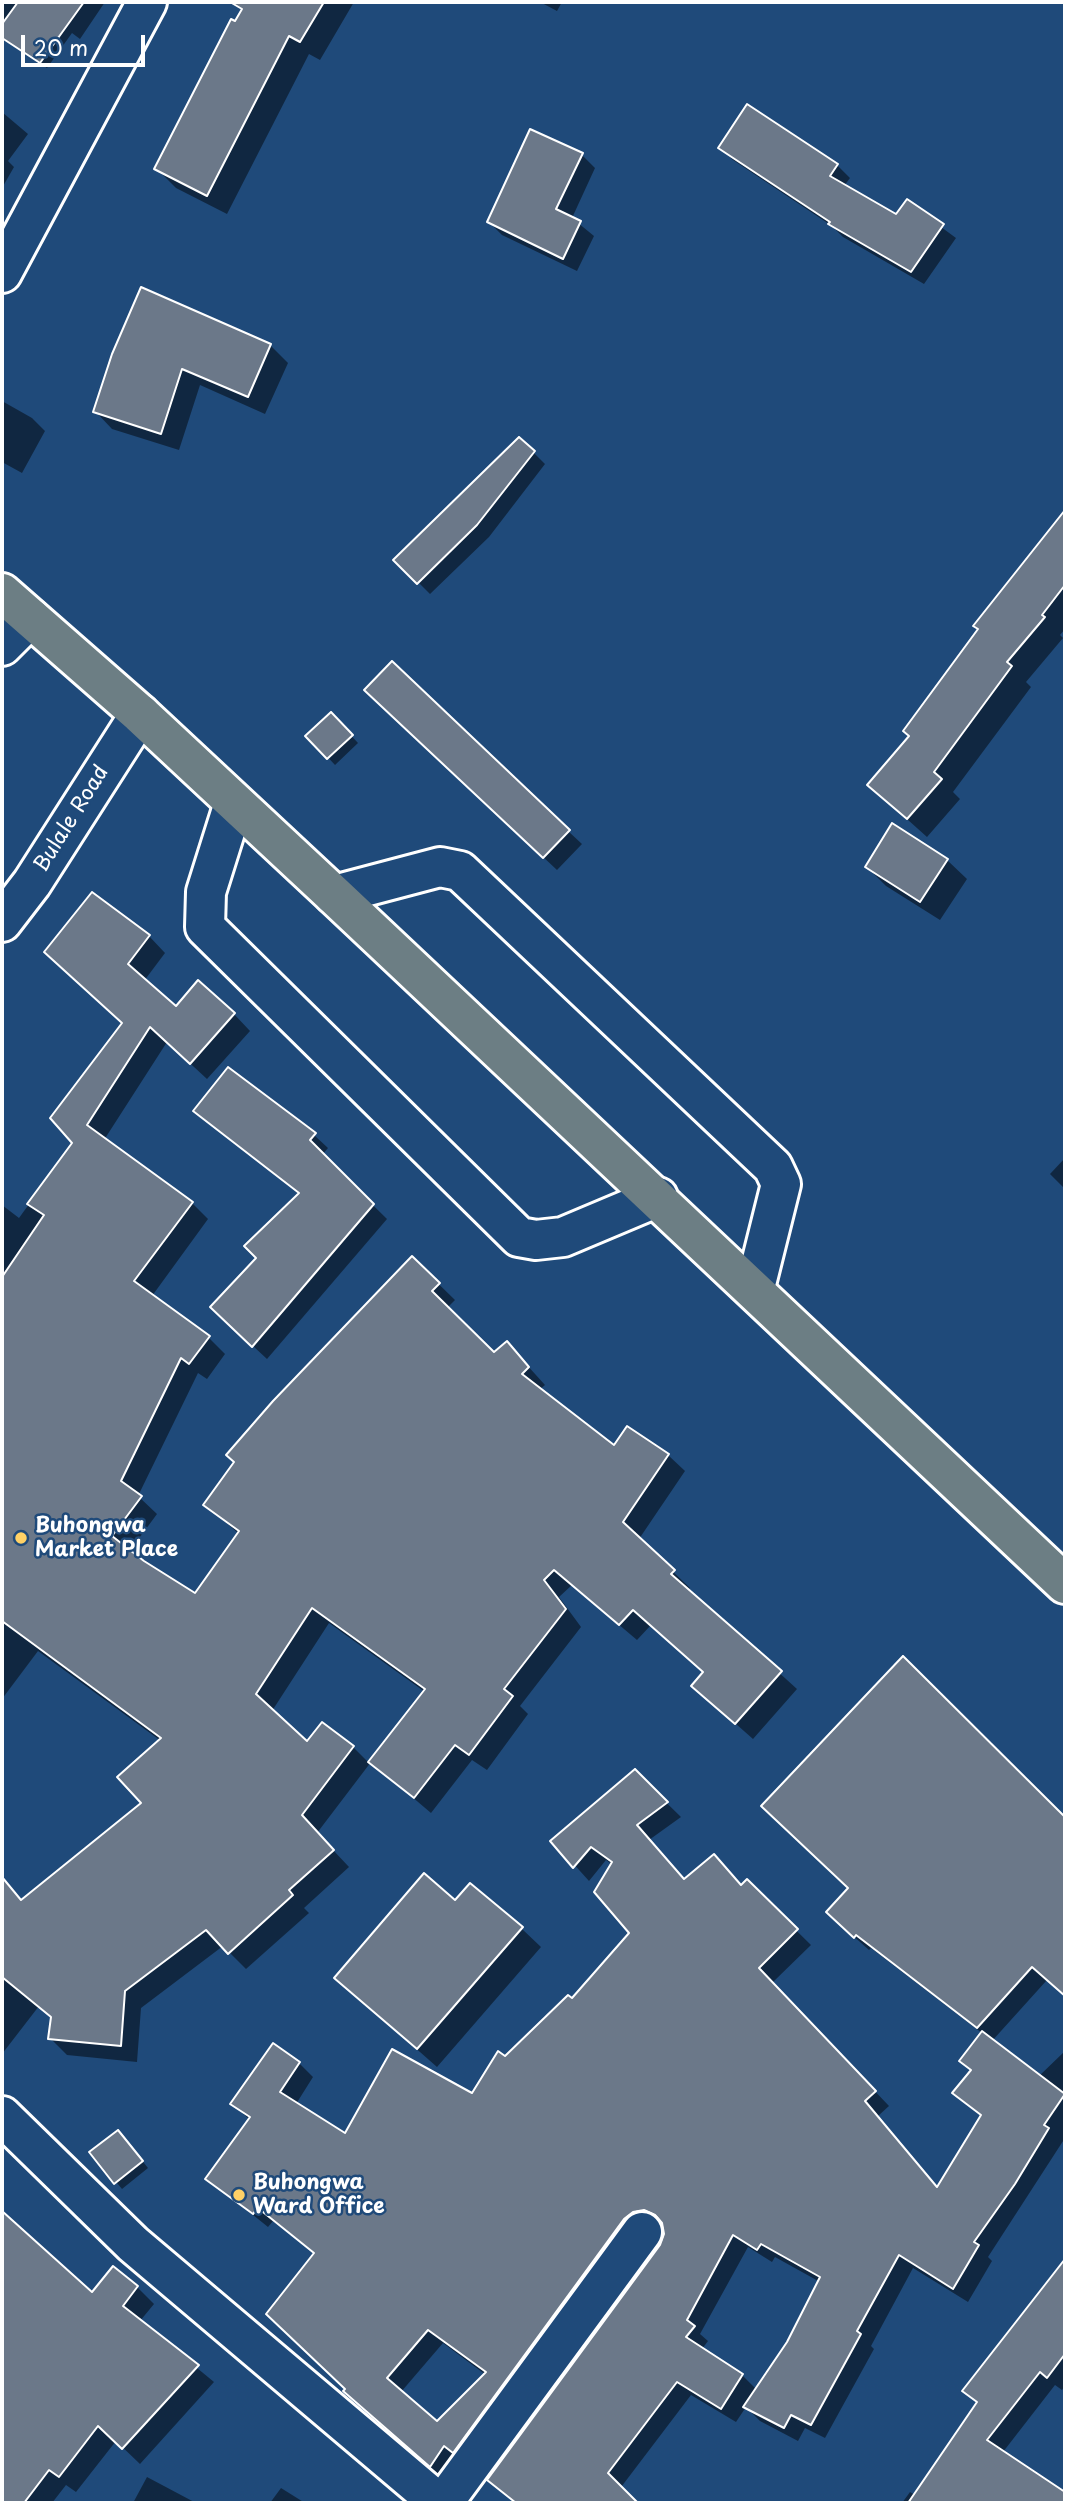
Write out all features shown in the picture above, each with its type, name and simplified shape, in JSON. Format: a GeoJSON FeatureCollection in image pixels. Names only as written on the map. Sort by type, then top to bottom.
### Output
{"type":"FeatureCollection","features":[{"type":"Feature","properties":{"kind":"highway"},"geometry":{"type":"LineString","coordinates":[[16,605],[140,714],[658,1197],[1065,1584]]}},
{"type":"Feature","properties":{"kind":"street"},"geometry":{"type":"LineString","coordinates":[[2,273],[147,2]]}},
{"type":"Feature","properties":{"kind":"street"},"geometry":{"type":"LineString","coordinates":[[2,646],[16,605]]}},
{"type":"Feature","properties":{"kind":"street","name":"Bulale Road"},"geometry":{"type":"LineString","coordinates":[[2,922],[32,883],[140,714]]}},
{"type":"Feature","properties":{"kind":"street"},"geometry":{"type":"LineString","coordinates":[[234,803],[206,892],[205,928],[519,1237],[536,1240],[563,1237],[658,1197]]}},
{"type":"Feature","properties":{"kind":"street"},"geometry":{"type":"LineString","coordinates":[[334,895],[440,867],[460,871],[773,1167],[781,1184],[755,1288]]}},
{"type":"Feature","properties":{"kind":"street"},"geometry":{"type":"LineString","coordinates":[[2,2116],[133,2244],[441,2503],[642,2232]]}},
{"type":"Feature","properties":{"kind":"building"},"geometry":{"type":"Polygon","coordinates":[[[18,2],[84,2],[40,63],[2,38],[2,24],[18,2]]]}},
{"type":"Feature","properties":{"kind":"building"},"geometry":{"type":"Polygon","coordinates":[[[230,2],[324,2],[300,42],[289,36],[207,196],[154,169],[231,19],[235,21],[242,9],[230,2]]]}},
{"type":"Feature","properties":{"kind":"building"},"geometry":{"type":"Polygon","coordinates":[[[747,104],[838,164],[830,176],[896,214],[907,199],[944,224],[911,272],[828,224],[830,222],[718,148],[747,104]]]}},
{"type":"Feature","properties":{"kind":"building"},"geometry":{"type":"Polygon","coordinates":[[[530,129],[583,153],[556,209],[581,221],[563,259],[487,222],[530,129]]]}},
{"type":"Feature","properties":{"kind":"building"},"geometry":{"type":"Polygon","coordinates":[[[141,287],[271,344],[248,397],[182,369],[161,434],[93,412],[112,354],[141,287]]]}},
{"type":"Feature","properties":{"kind":"building"},"geometry":{"type":"Polygon","coordinates":[[[519,437],[535,451],[477,525],[417,584],[393,560],[519,437]]]}},
{"type":"Feature","properties":{"kind":"building"},"geometry":{"type":"Polygon","coordinates":[[[1065,510],[1065,585],[1042,615],[1045,617],[1007,662],[1012,666],[934,772],[942,779],[907,819],[867,785],[909,736],[903,731],[978,629],[973,626],[1065,510]]]}},
{"type":"Feature","properties":{"kind":"building"},"geometry":{"type":"Polygon","coordinates":[[[392,661],[570,830],[543,858],[364,690],[392,661]]]}},
{"type":"Feature","properties":{"kind":"building"},"geometry":{"type":"Polygon","coordinates":[[[331,712],[353,735],[327,759],[305,736],[331,712]]]}},
{"type":"Feature","properties":{"kind":"building"},"geometry":{"type":"Polygon","coordinates":[[[892,823],[948,859],[920,902],[865,867],[892,823]]]}},
{"type":"Feature","properties":{"kind":"building"},"geometry":{"type":"Polygon","coordinates":[[[92,892],[150,935],[128,964],[176,1006],[198,980],[235,1013],[190,1064],[150,1027],[87,1125],[193,1202],[134,1281],[210,1336],[189,1364],[181,1358],[121,1481],[142,1496],[112,1536],[144,1561],[195,1593],[239,1531],[203,1505],[234,1462],[226,1455],[273,1401],[412,1256],[440,1283],[432,1291],[494,1352],[507,1341],[529,1367],[522,1374],[614,1445],[627,1426],[669,1454],[623,1522],[675,1570],[671,1574],[782,1671],[735,1724],[691,1686],[703,1672],[633,1610],[619,1625],[554,1570],[544,1580],[566,1609],[504,1689],[513,1696],[469,1755],[455,1745],[414,1798],[368,1762],[425,1689],[312,1608],[256,1694],[307,1741],[322,1722],[354,1746],[302,1815],[334,1850],[289,1890],[293,1895],[228,1954],[206,1930],[125,1991],[121,2046],[48,2039],[51,2017],[2,1977],[2,1877],[21,1900],[141,1803],[117,1777],[161,1738],[2,1621],[2,1277],[44,1215],[27,1204],[72,1143],[50,1118],[122,1023],[44,952],[92,892]]]}},
{"type":"Feature","properties":{"kind":"building"},"geometry":{"type":"Polygon","coordinates":[[[228,1067],[316,1133],[310,1140],[374,1204],[252,1347],[210,1307],[256,1258],[244,1246],[299,1193],[193,1111],[228,1067]]]}},
{"type":"Feature","properties":{"kind":"building"},"geometry":{"type":"Polygon","coordinates":[[[903,1656],[1065,1817],[1065,1996],[1032,1967],[977,2028],[856,1935],[854,1938],[826,1912],[848,1888],[761,1806],[903,1656]]]}},
{"type":"Feature","properties":{"kind":"building"},"geometry":{"type":"Polygon","coordinates":[[[635,1769],[668,1802],[637,1825],[684,1879],[714,1854],[741,1885],[747,1879],[798,1929],[759,1968],[876,2091],[865,2101],[937,2187],[981,2115],[952,2093],[971,2070],[959,2061],[982,2031],[1065,2094],[1044,2125],[1049,2128],[1015,2184],[974,2242],[979,2245],[953,2289],[899,2255],[857,2331],[861,2334],[811,2425],[791,2415],[784,2428],[743,2407],[787,2342],[820,2277],[761,2244],[757,2250],[733,2235],[687,2320],[695,2326],[686,2337],[743,2374],[721,2409],[677,2382],[608,2473],[638,2503],[516,2503],[487,2480],[660,2245],[664,2234],[662,2223],[655,2215],[644,2210],[633,2212],[624,2219],[453,2453],[444,2446],[430,2467],[343,2391],[345,2389],[266,2314],[314,2253],[258,2208],[253,2214],[205,2179],[250,2117],[230,2104],[273,2043],[300,2062],[280,2092],[345,2133],[392,2049],[472,2093],[498,2051],[505,2056],[568,1995],[572,1998],[629,1933],[594,1892],[612,1862],[591,1847],[573,1868],[550,1841],[635,1769]],[[428,2330],[387,2378],[437,2421],[486,2372],[428,2330]]]}},
{"type":"Feature","properties":{"kind":"building"},"geometry":{"type":"Polygon","coordinates":[[[424,1873],[455,1900],[470,1883],[523,1927],[417,2049],[334,1978],[424,1873]]]}},
{"type":"Feature","properties":{"kind":"building"},"geometry":{"type":"Polygon","coordinates":[[[118,2130],[143,2161],[114,2184],[89,2152],[118,2130]]]}},
{"type":"Feature","properties":{"kind":"building"},"geometry":{"type":"Polygon","coordinates":[[[2,2211],[92,2292],[113,2266],[138,2286],[123,2306],[199,2365],[122,2449],[98,2426],[59,2477],[49,2470],[24,2503],[2,2503],[2,2211]]]}},
{"type":"Feature","properties":{"kind":"building"},"geometry":{"type":"Polygon","coordinates":[[[1065,2259],[1065,2354],[1047,2378],[1040,2372],[987,2440],[1065,2492],[1065,2503],[908,2503],[977,2402],[962,2391],[1065,2259]]]}},
{"type":"Feature","properties":{"kind":"place","name":"Buhongwa Market Place"},"geometry":{"type":"Point","coordinates":[21,1538]}},
{"type":"Feature","properties":{"kind":"place","name":"Buhongwa Ward Office"},"geometry":{"type":"Point","coordinates":[239,2195]}}]}
